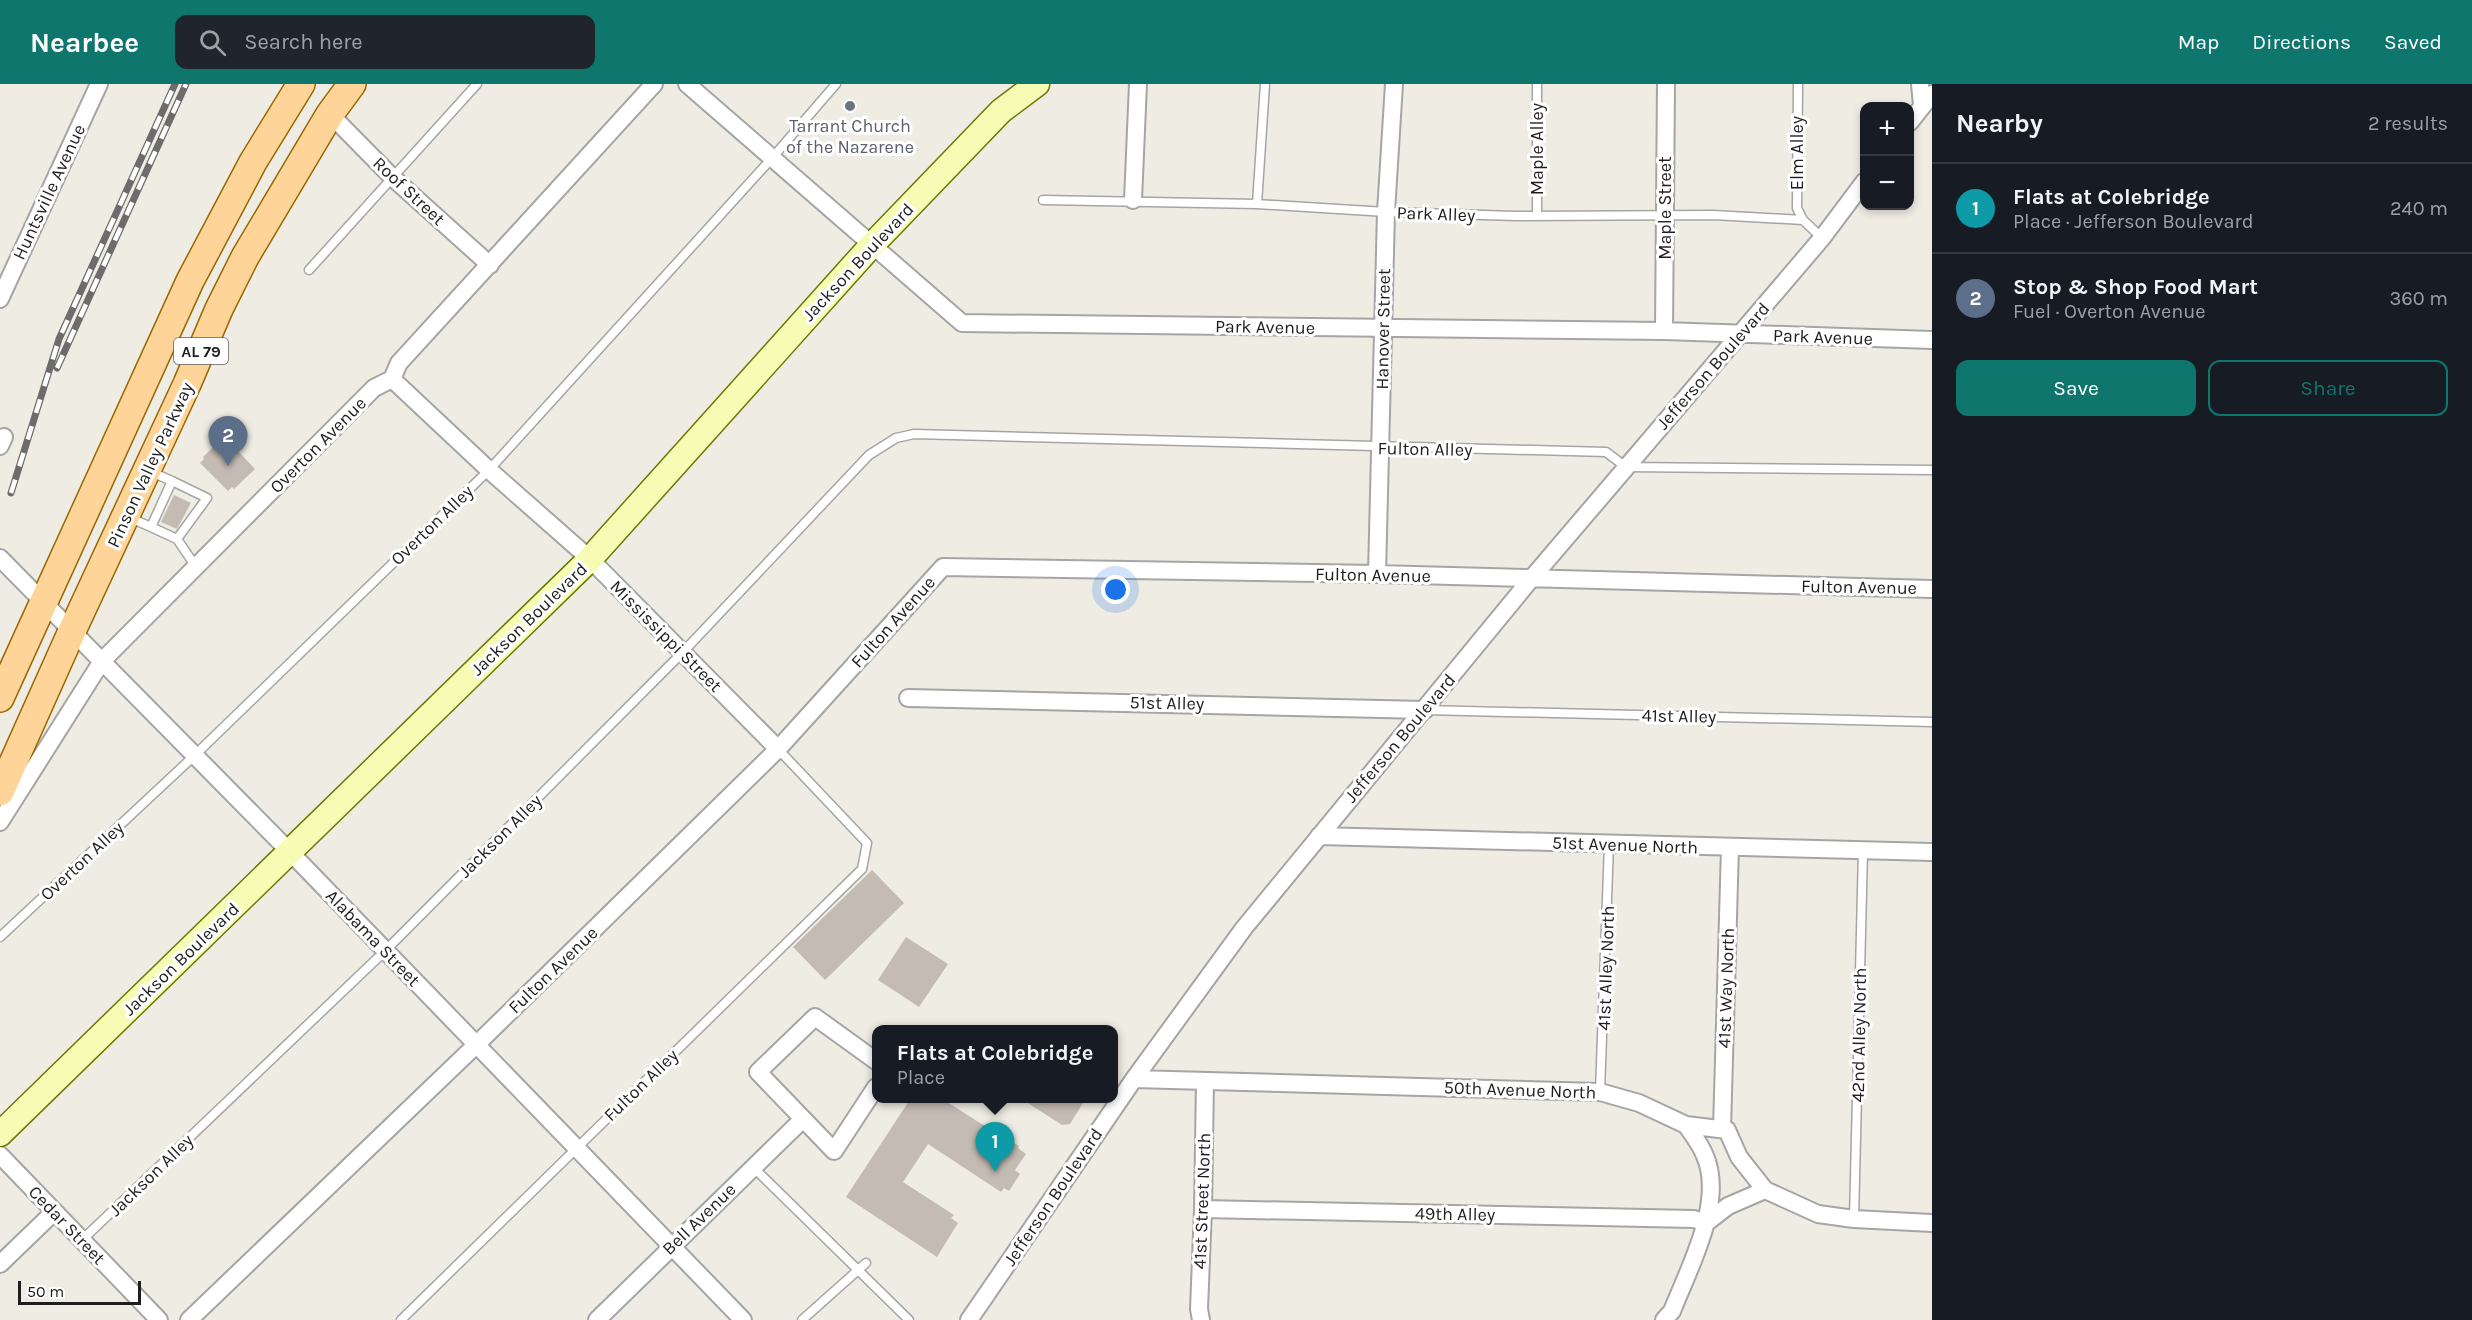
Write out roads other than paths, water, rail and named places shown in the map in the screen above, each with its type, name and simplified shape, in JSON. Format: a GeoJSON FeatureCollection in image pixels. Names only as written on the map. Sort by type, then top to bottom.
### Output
{"type":"FeatureCollection","features":[{"type":"Feature","properties":{"kind":"main road","name":"AL 79"},"geometry":{"type":"LineString","coordinates":[[0,698],[157,352],[216,228],[301,84]]}},
{"type":"Feature","properties":{"kind":"main road","name":"Pinson Valley Parkway"},"geometry":{"type":"LineString","coordinates":[[0,792],[72,631],[139,522],[148,471],[219,309],[245,257],[330,114],[352,84]]}},
{"type":"Feature","properties":{"kind":"street","name":"Huntsville Avenue"},"geometry":{"type":"LineString","coordinates":[[0,299],[99,84]]}},
{"type":"Feature","properties":{"kind":"street","name":"Overton Avenue"},"geometry":{"type":"LineString","coordinates":[[0,822],[102,661],[374,388],[392,380],[399,363],[654,84]]}},
{"type":"Feature","properties":{"kind":"street","name":"Park Avenue"},"geometry":{"type":"LineString","coordinates":[[687,84],[962,323],[1664,331],[1932,340]]}},
{"type":"Feature","properties":{"kind":"street","name":"Jackson Boulevard"},"geometry":{"type":"LineString","coordinates":[[0,1134],[291,853],[590,559],[871,246],[1001,111],[1037,84]]}},
{"type":"Feature","properties":{"kind":"street"},"geometry":{"type":"LineString","coordinates":[[1132,200],[1138,84]]}},
{"type":"Feature","properties":{"kind":"street","name":"Hanover Street"},"geometry":{"type":"LineString","coordinates":[[1377,574],[1386,212],[1394,84]]}},
{"type":"Feature","properties":{"kind":"street","name":"Maple Street"},"geometry":{"type":"LineString","coordinates":[[1664,331],[1666,84]]}},
{"type":"Feature","properties":{"kind":"street"},"geometry":{"type":"LineString","coordinates":[[1914,118],[1929,101],[1920,84]]}},
{"type":"Feature","properties":{"kind":"street","name":"Roof Street"},"geometry":{"type":"LineString","coordinates":[[330,114],[392,177],[490,265]]}},
{"type":"Feature","properties":{"kind":"street","name":"Jefferson Boulevard"},"geometry":{"type":"LineString","coordinates":[[1118,1102],[1244,928],[1531,579],[1822,238],[1860,187]]}},
{"type":"Feature","properties":{"kind":"street","name":"Mississippi Street"},"geometry":{"type":"LineString","coordinates":[[392,380],[590,559],[778,749]]}},
{"type":"Feature","properties":{"kind":"street","name":"Alabama Street"},"geometry":{"type":"LineString","coordinates":[[0,558],[291,853],[743,1320]]}},
{"type":"Feature","properties":{"kind":"street","name":"Fulton Avenue"},"geometry":{"type":"LineString","coordinates":[[189,1320],[477,1044],[778,749],[943,567],[1377,574],[1932,589]]}},
{"type":"Feature","properties":{"kind":"street","name":"51st Alley"},"geometry":{"type":"LineString","coordinates":[[908,698],[1425,710]]}},
{"type":"Feature","properties":{"kind":"street","name":"51st Avenue North"},"geometry":{"type":"LineString","coordinates":[[1319,836],[1932,852]]}},
{"type":"Feature","properties":{"kind":"street","name":"41st Way North"},"geometry":{"type":"LineString","coordinates":[[1722,1129],[1730,847]]}},
{"type":"Feature","properties":{"kind":"street"},"geometry":{"type":"LineString","coordinates":[[872,1058],[815,1017],[758,1072],[834,1151],[872,1093]]}},
{"type":"Feature","properties":{"kind":"street","name":"50th Avenue North"},"geometry":{"type":"LineString","coordinates":[[1134,1079],[1600,1092],[1639,1103],[1686,1125],[1722,1129]]}},
{"type":"Feature","properties":{"kind":"street","name":"41st Street North"},"geometry":{"type":"LineString","coordinates":[[1200,1320],[1205,1081]]}},
{"type":"Feature","properties":{"kind":"street","name":"Jefferson Boulevard"},"geometry":{"type":"LineString","coordinates":[[969,1320],[1118,1103]]}},
{"type":"Feature","properties":{"kind":"street","name":"Bell Avenue"},"geometry":{"type":"LineString","coordinates":[[597,1320],[802,1120]]}},
{"type":"Feature","properties":{"kind":"street"},"geometry":{"type":"LineString","coordinates":[[1664,1320],[1672,1311],[1707,1223],[1711,1186],[1706,1158],[1686,1125]]}},
{"type":"Feature","properties":{"kind":"street"},"geometry":{"type":"LineString","coordinates":[[1722,1129],[1727,1130],[1739,1157],[1765,1190],[1818,1214],[1854,1219],[1932,1223]]}},
{"type":"Feature","properties":{"kind":"street","name":"Cedar Street"},"geometry":{"type":"LineString","coordinates":[[0,1155],[159,1320]]}},
{"type":"Feature","properties":{"kind":"street"},"geometry":{"type":"LineString","coordinates":[[1707,1223],[1728,1206],[1765,1190]]}},
{"type":"Feature","properties":{"kind":"street","name":"49th Alley"},"geometry":{"type":"LineString","coordinates":[[1203,1209],[1694,1219],[1707,1223]]}},
{"type":"Feature","properties":{"kind":"street"},"geometry":{"type":"LineString","coordinates":[[0,1264],[54,1212]]}},
{"type":"Feature","properties":{"kind":"lane"},"geometry":{"type":"LineString","coordinates":[[309,270],[477,84]]}},
{"type":"Feature","properties":{"kind":"lane","name":"Overton Alley"},"geometry":{"type":"LineString","coordinates":[[0,937],[194,756],[489,470],[773,157],[836,84]]}},
{"type":"Feature","properties":{"kind":"lane"},"geometry":{"type":"LineString","coordinates":[[1257,204],[1265,84]]}},
{"type":"Feature","properties":{"kind":"lane","name":"Maple Alley"},"geometry":{"type":"LineString","coordinates":[[1537,84],[1538,215]]}},
{"type":"Feature","properties":{"kind":"lane","name":"Elm Alley"},"geometry":{"type":"LineString","coordinates":[[1798,84],[1797,208],[1803,220]]}},
{"type":"Feature","properties":{"kind":"lane","name":"Park Alley"},"geometry":{"type":"LineString","coordinates":[[1043,200],[1257,204],[1386,212],[1803,220]]}},
{"type":"Feature","properties":{"kind":"lane"},"geometry":{"type":"LineString","coordinates":[[1803,220],[1822,238]]}},
{"type":"Feature","properties":{"kind":"lane","name":"Fulton Alley"},"geometry":{"type":"LineString","coordinates":[[914,434],[1380,448],[1606,452],[1626,467]]}},
{"type":"Feature","properties":{"kind":"lane","name":"Jackson Alley"},"geometry":{"type":"LineString","coordinates":[[82,1240],[385,951],[683,652],[869,454],[896,438],[914,434]]}},
{"type":"Feature","properties":{"kind":"lane"},"geometry":{"type":"LineString","coordinates":[[1626,467],[1932,470]]}},
{"type":"Feature","properties":{"kind":"lane"},"geometry":{"type":"LineString","coordinates":[[148,471],[207,498],[177,538]]}},
{"type":"Feature","properties":{"kind":"lane"},"geometry":{"type":"LineString","coordinates":[[172,481],[139,522],[177,538],[196,567]]}},
{"type":"Feature","properties":{"kind":"lane","name":"41st Alley"},"geometry":{"type":"LineString","coordinates":[[1425,710],[1932,722]]}},
{"type":"Feature","properties":{"kind":"lane","name":"Fulton Alley"},"geometry":{"type":"LineString","coordinates":[[401,1320],[862,869],[867,843],[778,749]]}},
{"type":"Feature","properties":{"kind":"lane","name":"41st Alley North"},"geometry":{"type":"LineString","coordinates":[[1600,1092],[1609,844]]}},
{"type":"Feature","properties":{"kind":"lane","name":"42nd Alley North"},"geometry":{"type":"LineString","coordinates":[[1854,1219],[1863,850]]}},
{"type":"Feature","properties":{"kind":"lane"},"geometry":{"type":"LineString","coordinates":[[753,1167],[862,1266],[909,1320]]}},
{"type":"Feature","properties":{"kind":"lane"},"geometry":{"type":"LineString","coordinates":[[802,1320],[862,1266]]}},
{"type":"Feature","properties":{"kind":"railway"},"geometry":{"type":"LineString","coordinates":[[11,493],[59,339],[175,84]]}},
{"type":"Feature","properties":{"kind":"railway"},"geometry":{"type":"LineString","coordinates":[[57,368],[186,84]]}},
{"type":"Feature","properties":{"kind":"place","name":"Tarrant Church of the Nazarene"},"geometry":{"type":"Point","coordinates":[850,106]}},
{"type":"Feature","properties":{"kind":"place","name":"Stop & Shop Food Mart"},"geometry":{"type":"Point","coordinates":[228,466]}},
{"type":"Feature","properties":{"kind":"place","name":"Flats at Colebridge"},"geometry":{"type":"Point","coordinates":[995,1172]}}]}
